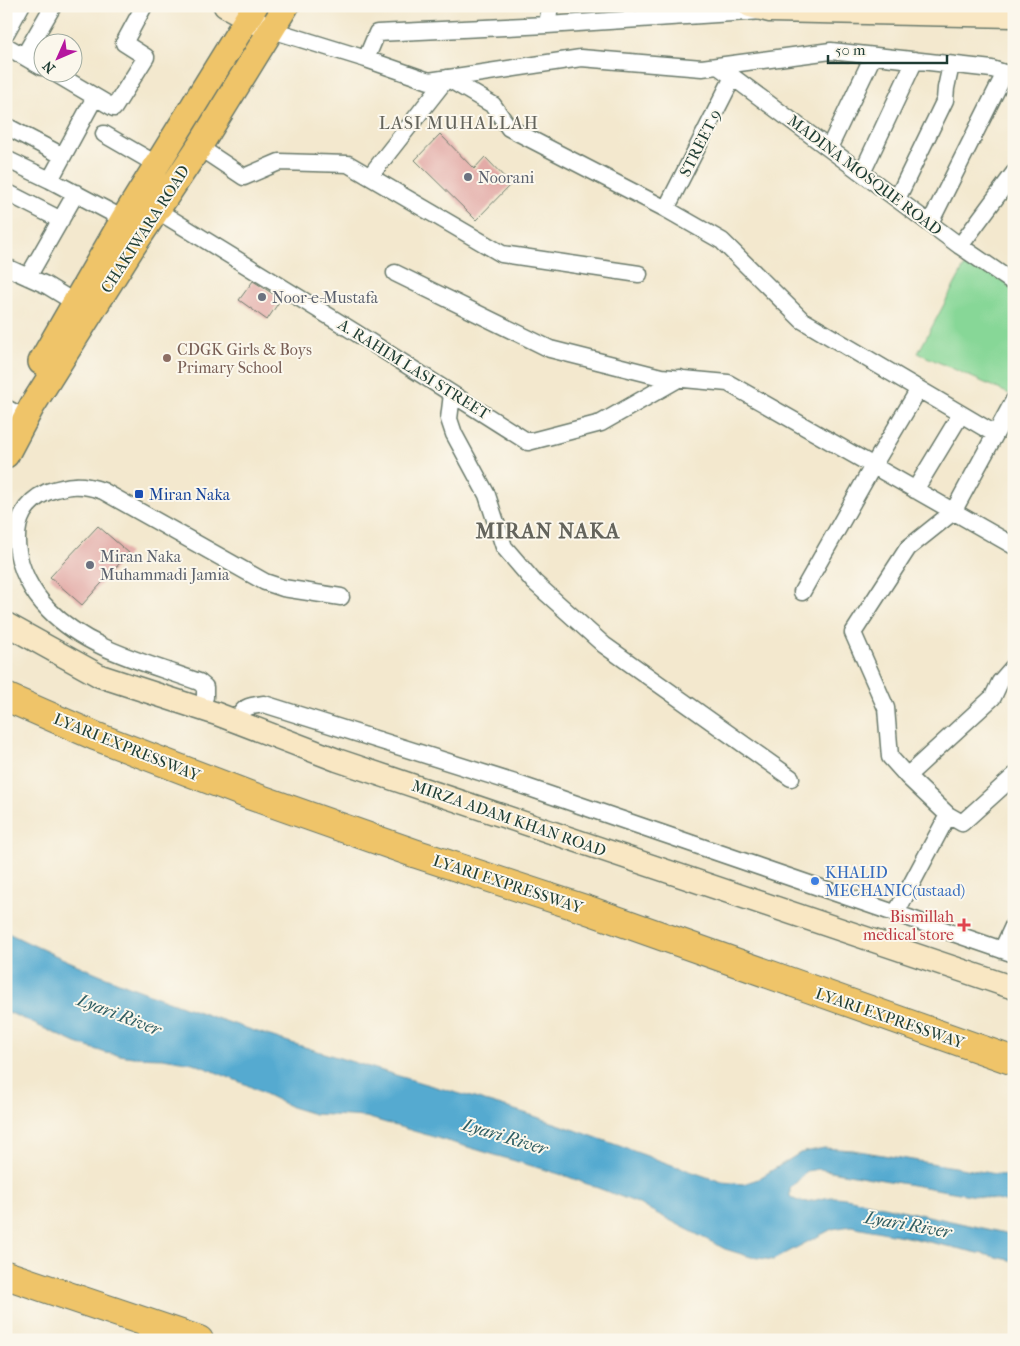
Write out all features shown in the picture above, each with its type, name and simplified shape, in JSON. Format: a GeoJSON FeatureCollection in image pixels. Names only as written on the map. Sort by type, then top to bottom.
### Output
{"type":"FeatureCollection","features":[{"type":"Feature","properties":{"kind":"highway","name":"LYARI EXPRESSWAY"},"geometry":{"type":"LineString","coordinates":[[6,697],[95,736],[249,796],[588,910],[1014,1061]]}},
{"type":"Feature","properties":{"kind":"highway"},"geometry":{"type":"LineString","coordinates":[[6,1275],[199,1340]]}},
{"type":"Feature","properties":{"kind":"main road"},"geometry":{"type":"LineString","coordinates":[[226,6],[251,13],[272,30]]}},
{"type":"Feature","properties":{"kind":"main road","name":"CHAKIWARA ROAD"},"geometry":{"type":"LineString","coordinates":[[133,225],[158,211],[286,6]]}},
{"type":"Feature","properties":{"kind":"main road"},"geometry":{"type":"LineString","coordinates":[[760,8],[1011,12]]}},
{"type":"Feature","properties":{"kind":"main road","name":"CHAKIWARA ROAD"},"geometry":{"type":"LineString","coordinates":[[6,454],[13,415],[83,307],[133,225],[156,164],[251,13]]}},
{"type":"Feature","properties":{"kind":"main road","name":"MIRZA ADAM KHAN ROAD"},"geometry":{"type":"LineString","coordinates":[[9,623],[100,676],[236,721],[346,764],[1014,988]]}},
{"type":"Feature","properties":{"kind":"street"},"geometry":{"type":"LineString","coordinates":[[6,33],[22,6]]}},
{"type":"Feature","properties":{"kind":"street"},"geometry":{"type":"LineString","coordinates":[[24,56],[53,6]]}},
{"type":"Feature","properties":{"kind":"street"},"geometry":{"type":"LineString","coordinates":[[70,82],[114,108],[146,58],[124,42],[144,6]]}},
{"type":"Feature","properties":{"kind":"street"},"geometry":{"type":"LineString","coordinates":[[547,25],[550,6]]}},
{"type":"Feature","properties":{"kind":"street"},"geometry":{"type":"LineString","coordinates":[[366,59],[377,33],[547,25],[760,8]]}},
{"type":"Feature","properties":{"kind":"street"},"geometry":{"type":"LineString","coordinates":[[272,30],[429,81],[581,58],[702,68],[830,51],[992,69],[1009,75],[930,224]]}},
{"type":"Feature","properties":{"kind":"street"},"geometry":{"type":"LineString","coordinates":[[6,46],[32,61]]}},
{"type":"Feature","properties":{"kind":"street"},"geometry":{"type":"LineString","coordinates":[[829,148],[873,56]]}},
{"type":"Feature","properties":{"kind":"street"},"geometry":{"type":"LineString","coordinates":[[862,173],[915,60]]}},
{"type":"Feature","properties":{"kind":"street"},"geometry":{"type":"LineString","coordinates":[[897,199],[945,100],[951,65]]}},
{"type":"Feature","properties":{"kind":"street","name":"MADINA MOSQUE ROAD"},"geometry":{"type":"LineString","coordinates":[[718,66],[960,246],[1014,283]]}},
{"type":"Feature","properties":{"kind":"street","name":"STREET 9"},"geometry":{"type":"LineString","coordinates":[[666,209],[733,77]]}},
{"type":"Feature","properties":{"kind":"street"},"geometry":{"type":"LineString","coordinates":[[370,176],[448,78]]}},
{"type":"Feature","properties":{"kind":"street"},"geometry":{"type":"LineString","coordinates":[[448,78],[493,105],[509,128],[666,209],[722,241],[802,320],[995,434]]}},
{"type":"Feature","properties":{"kind":"street"},"geometry":{"type":"LineString","coordinates":[[50,180],[95,97]]}},
{"type":"Feature","properties":{"kind":"street"},"geometry":{"type":"LineString","coordinates":[[6,126],[63,156]]}},
{"type":"Feature","properties":{"kind":"street"},"geometry":{"type":"LineString","coordinates":[[104,134],[156,164]]}},
{"type":"Feature","properties":{"kind":"street"},"geometry":{"type":"LineString","coordinates":[[199,147],[244,177],[279,162],[348,164],[502,254],[639,274]]}},
{"type":"Feature","properties":{"kind":"street"},"geometry":{"type":"LineString","coordinates":[[6,159],[76,193],[133,225]]}},
{"type":"Feature","properties":{"kind":"street"},"geometry":{"type":"LineString","coordinates":[[960,246],[1014,173]]}},
{"type":"Feature","properties":{"kind":"street"},"geometry":{"type":"LineString","coordinates":[[6,192],[61,220]]}},
{"type":"Feature","properties":{"kind":"street"},"geometry":{"type":"LineString","coordinates":[[28,277],[76,193]]}},
{"type":"Feature","properties":{"kind":"street","name":"A. RAHIM LASI STREET"},"geometry":{"type":"LineString","coordinates":[[158,211],[353,330],[528,442],[601,423],[680,378]]}},
{"type":"Feature","properties":{"kind":"street"},"geometry":{"type":"LineString","coordinates":[[6,267],[46,285],[83,307]]}},
{"type":"Feature","properties":{"kind":"street"},"geometry":{"type":"LineString","coordinates":[[395,273],[550,350],[661,377],[728,383],[1014,546]]}},
{"type":"Feature","properties":{"kind":"street"},"geometry":{"type":"LineString","coordinates":[[802,592],[919,389]]}},
{"type":"Feature","properties":{"kind":"street"},"geometry":{"type":"LineString","coordinates":[[452,394],[449,419],[454,434],[487,495],[504,547],[534,582],[604,645],[791,778]]}},
{"type":"Feature","properties":{"kind":"street"},"geometry":{"type":"LineString","coordinates":[[1011,410],[995,434],[953,512],[908,548],[853,633],[886,708],[890,757],[948,815],[962,824],[1014,776]]}},
{"type":"Feature","properties":{"kind":"street"},"geometry":{"type":"LineString","coordinates":[[914,490],[961,414]]}},
{"type":"Feature","properties":{"kind":"street"},"geometry":{"type":"LineString","coordinates":[[200,709],[205,697],[205,687],[199,682],[102,647],[70,628],[48,610],[23,577],[11,554],[7,529],[10,516],[15,508],[41,494],[58,488],[86,485],[102,491],[264,582],[283,588],[341,596]]}},
{"type":"Feature","properties":{"kind":"street"},"geometry":{"type":"LineString","coordinates":[[907,776],[992,697],[1000,682],[1014,666]]}},
{"type":"Feature","properties":{"kind":"street"},"geometry":{"type":"LineString","coordinates":[[236,721],[242,710],[250,706],[264,704],[515,783],[1008,952],[1014,924]]}},
{"type":"Feature","properties":{"kind":"street"},"geometry":{"type":"LineString","coordinates":[[896,913],[948,815]]}},
{"type":"Feature","properties":{"kind":"green space"},"geometry":{"type":"Polygon","coordinates":[[[971,254],[1014,283],[1014,396],[918,353],[971,254]]]}},
{"type":"Feature","properties":{"kind":"water","name":"Lyari River"},"geometry":{"type":"Polygon","coordinates":[[[6,932],[56,956],[107,977],[211,1016],[316,1051],[528,1114],[722,1182],[743,1184],[758,1179],[800,1153],[824,1148],[853,1150],[1014,1177],[1014,1204],[819,1169],[807,1171],[790,1189],[790,1196],[805,1202],[828,1197],[851,1199],[1014,1235],[1014,1261],[851,1226],[832,1229],[773,1260],[751,1257],[725,1249],[635,1202],[566,1176],[366,1117],[314,1114],[291,1107],[245,1084],[193,1063],[163,1058],[133,1057],[106,1053],[76,1043],[6,1011],[6,932]]]}},
{"type":"Feature","properties":{"kind":"building","name":"Noorani"},"geometry":{"type":"Polygon","coordinates":[[[440,134],[474,169],[485,157],[511,184],[476,220],[415,160],[440,134]]]}},
{"type":"Feature","properties":{"kind":"building","name":"Noor-e-Mustafa"},"geometry":{"type":"Polygon","coordinates":[[[253,281],[281,299],[267,320],[239,300],[253,281]]]}},
{"type":"Feature","properties":{"kind":"building","name":"Miran Naka Muhammadi Jamia"},"geometry":{"type":"Polygon","coordinates":[[[98,526],[129,553],[82,605],[50,577],[98,526]]]}},
{"type":"Feature","properties":{"kind":"place","name":"Noorani"},"geometry":{"type":"Point","coordinates":[468,177]}},
{"type":"Feature","properties":{"kind":"place","name":"Noor-e-Mustafa"},"geometry":{"type":"Point","coordinates":[262,297]}},
{"type":"Feature","properties":{"kind":"place","name":"CDGK Girls & Boys Primary School"},"geometry":{"type":"Point","coordinates":[167,358]}},
{"type":"Feature","properties":{"kind":"place","name":"Miran Naka"},"geometry":{"type":"Point","coordinates":[139,494]}},
{"type":"Feature","properties":{"kind":"place","name":"Miran Naka Muhammadi Jamia"},"geometry":{"type":"Point","coordinates":[90,565]}},
{"type":"Feature","properties":{"kind":"place","name":"KHALID MECHANIC(ustaad)"},"geometry":{"type":"Point","coordinates":[815,881]}},
{"type":"Feature","properties":{"kind":"place","name":"Bismillah medical store"},"geometry":{"type":"Point","coordinates":[964,925]}},
{"type":"Feature","properties":{"kind":"district","name":"LASI MUHALLAH"},"geometry":{"type":"Point","coordinates":[459,123]}},
{"type":"Feature","properties":{"kind":"district","name":"MIRAN NAKA"},"geometry":{"type":"Point","coordinates":[548,531]}}]}
